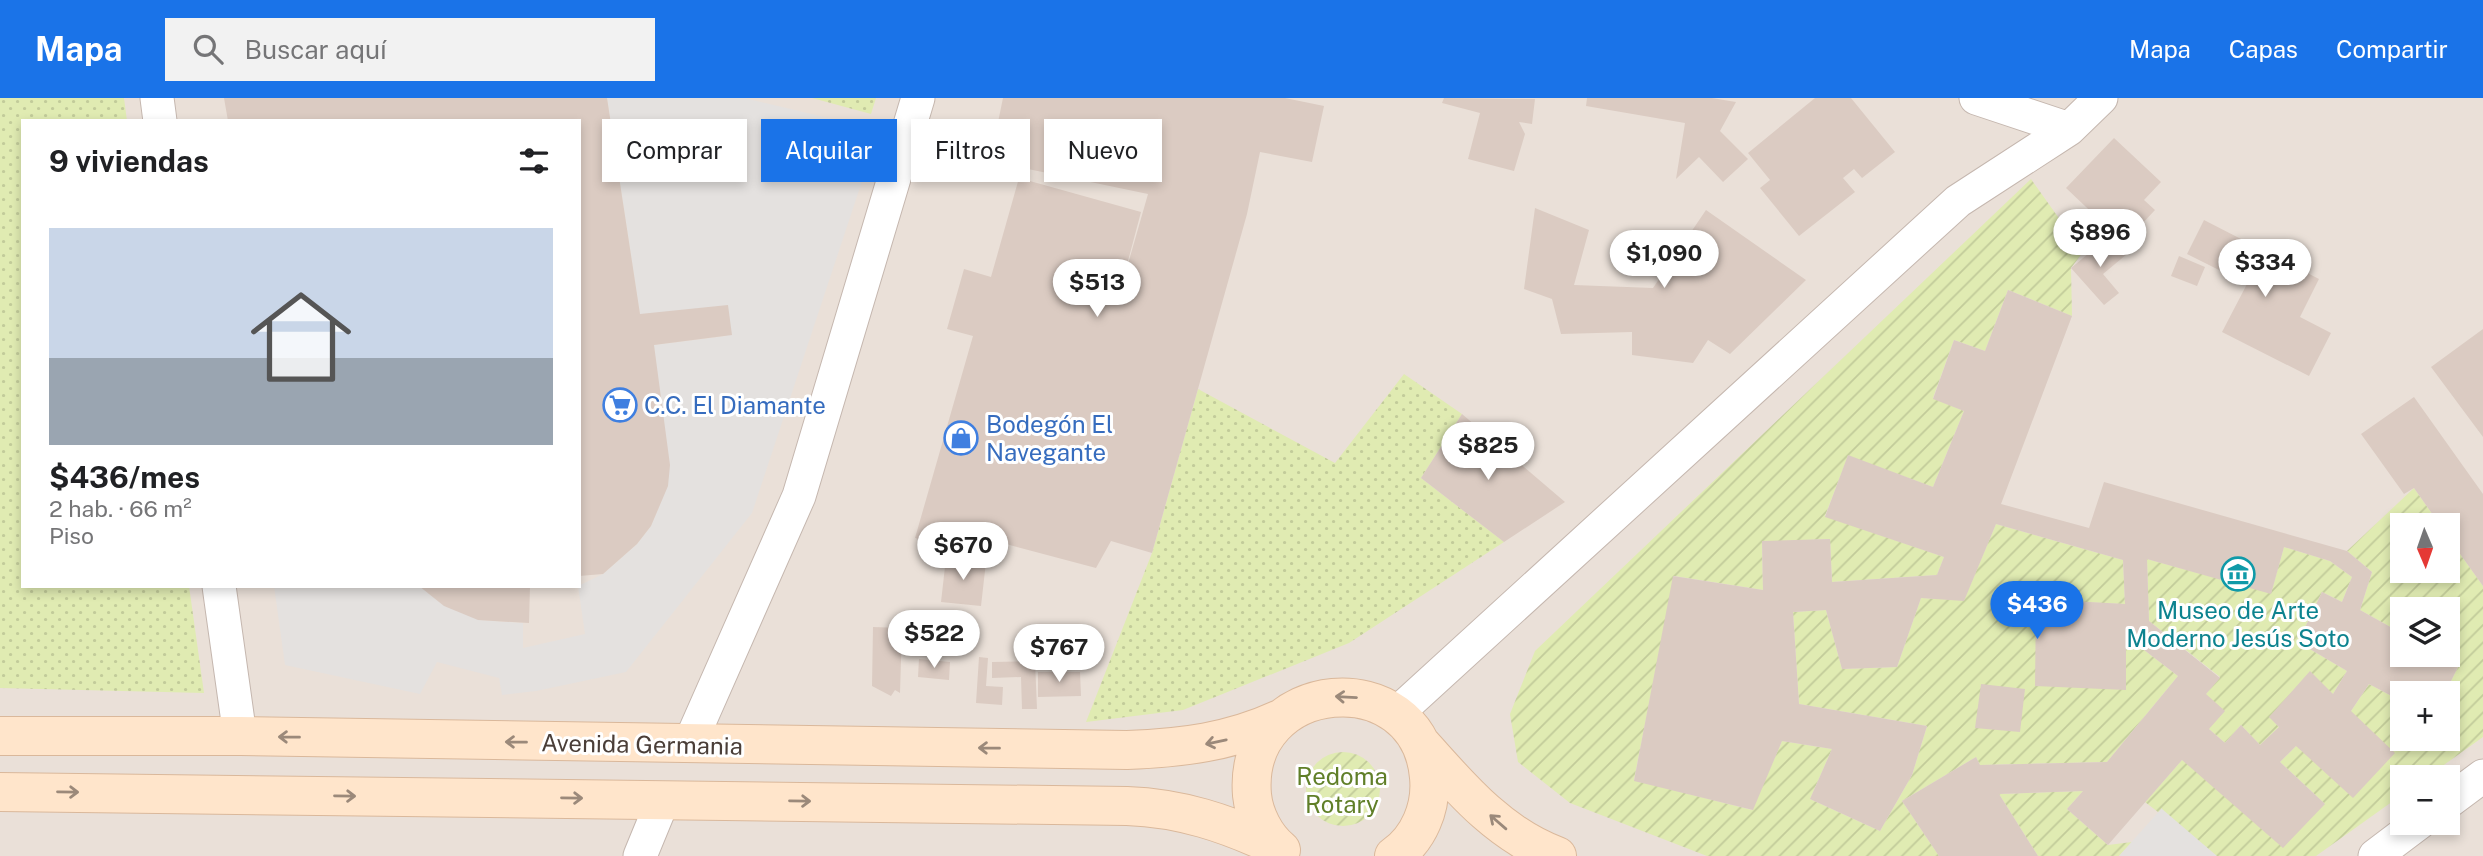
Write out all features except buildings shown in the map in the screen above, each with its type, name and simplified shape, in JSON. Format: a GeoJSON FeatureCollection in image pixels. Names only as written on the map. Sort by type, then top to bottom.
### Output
{"type":"FeatureCollection","features":[{"type":"Feature","properties":{"kind":"street"},"geometry":{"type":"LineString","coordinates":[[157,98],[160,119]]}},
{"type":"Feature","properties":{"kind":"street"},"geometry":{"type":"LineString","coordinates":[[689,745],[799,496],[918,98]]}},
{"type":"Feature","properties":{"kind":"street"},"geometry":{"type":"LineString","coordinates":[[1976,98],[2069,129]]}},
{"type":"Feature","properties":{"kind":"street"},"geometry":{"type":"LineString","coordinates":[[1395,715],[1958,201],[2069,129],[2101,98]]}},
{"type":"Feature","properties":{"kind":"street"},"geometry":{"type":"LineString","coordinates":[[219,588],[240,736]]}},
{"type":"Feature","properties":{"kind":"street"},"geometry":{"type":"LineString","coordinates":[[1281,851],[1262,826],[1253,805],[1251,782],[1255,758],[1265,738],[1280,719],[1299,706],[1321,698],[1344,696],[1367,699],[1395,715],[1455,782],[1508,831],[1556,856]]}},
{"type":"Feature","properties":{"kind":"street","name":"Avenida Germania"},"geometry":{"type":"LineString","coordinates":[[0,736],[240,736],[689,745],[1169,748],[1229,739],[1280,719]]}},
{"type":"Feature","properties":{"kind":"street"},"geometry":{"type":"LineString","coordinates":[[1394,856],[1417,833],[1426,811],[1430,788],[1428,765],[1420,743]]}},
{"type":"Feature","properties":{"kind":"street"},"geometry":{"type":"LineString","coordinates":[[2460,793],[2483,776]]}},
{"type":"Feature","properties":{"kind":"street"},"geometry":{"type":"LineString","coordinates":[[0,792],[1163,807],[1227,824],[1281,851]]}},
{"type":"Feature","properties":{"kind":"street"},"geometry":{"type":"LineString","coordinates":[[640,856],[663,800]]}},
{"type":"Feature","properties":{"kind":"street"},"geometry":{"type":"LineString","coordinates":[[2375,856],[2403,835]]}},
{"type":"Feature","properties":{"kind":"shaded area"},"geometry":{"type":"Polygon","coordinates":[[[0,98],[2483,98],[2483,856],[0,856],[0,98]]]}},
{"type":"Feature","properties":{"kind":"shaded area"},"geometry":{"type":"Polygon","coordinates":[[[607,98],[744,98],[833,119],[761,119],[761,182],[862,182],[752,513],[626,672],[536,691],[502,695],[499,678],[437,662],[420,694],[285,665],[274,588],[427,588],[478,620],[523,623],[523,648],[585,634],[578,588],[603,574],[637,544],[651,526],[667,487],[654,345],[727,336],[640,314],[620,182],[747,182],[747,119],[610,119],[607,98]]]}},
{"type":"Feature","properties":{"kind":"shaded area"},"geometry":{"type":"Polygon","coordinates":[[[2162,809],[2217,856],[2119,856],[2162,809]]]}},
{"type":"Feature","properties":{"kind":"green space"},"geometry":{"type":"Polygon","coordinates":[[[0,98],[124,98],[127,119],[21,119],[21,588],[189,588],[204,693],[0,688],[0,98]]]}},
{"type":"Feature","properties":{"kind":"green space"},"geometry":{"type":"Polygon","coordinates":[[[812,98],[876,98],[871,114],[812,98]]]}},
{"type":"Feature","properties":{"kind":"green space"},"geometry":{"type":"Polygon","coordinates":[[[2031,179],[2083,252],[2071,268],[2072,316],[2008,290],[1985,351],[1954,340],[1933,398],[1964,411],[1933,487],[1848,456],[1825,516],[1944,557],[1937,575],[1832,582],[1830,539],[1762,542],[1763,590],[1674,576],[1634,780],[1752,810],[1782,741],[1832,749],[1810,799],[1880,831],[1912,775],[1927,726],[1799,704],[1793,612],[1826,610],[1842,669],[1897,667],[1921,598],[1964,600],[1996,524],[2123,560],[2125,604],[2036,600],[2126,636],[2178,676],[2107,762],[1980,765],[1976,757],[1902,801],[1939,856],[1707,856],[1570,803],[1518,762],[1510,714],[1535,651],[2031,179]]]}},
{"type":"Feature","properties":{"kind":"green space"},"geometry":{"type":"Polygon","coordinates":[[[1404,374],[1462,414],[1421,478],[1504,542],[1349,643],[1183,710],[1086,722],[1152,553],[1198,389],[1335,463],[1404,374]]]}},
{"type":"Feature","properties":{"kind":"green space"},"geometry":{"type":"Polygon","coordinates":[[[2414,488],[2432,513],[2390,513],[2390,583],[2460,583],[2460,554],[2483,586],[2483,737],[2444,765],[2390,765],[2390,803],[2316,856],[2215,856],[2145,802],[2182,760],[2325,804],[2280,762],[2296,746],[2351,711],[2369,684],[2390,695],[2390,751],[2460,751],[2460,681],[2451,681],[2460,667],[2460,597],[2390,597],[2390,627],[2360,610],[2372,572],[2347,551],[2414,488]]]}},
{"type":"Feature","properties":{"kind":"green space"},"geometry":{"type":"Polygon","coordinates":[[[2284,547],[2330,561],[2352,577],[2342,602],[2322,592],[2298,642],[2347,671],[2333,694],[2270,717],[2279,727],[2260,745],[2241,725],[2225,743],[2209,729],[2206,694],[2220,677],[2149,621],[2147,559],[2271,593],[2284,547]]]}},
{"type":"Feature","properties":{"kind":"green space","name":"Redoma Rotary"},"geometry":{"type":"Polygon","coordinates":[[[1343,752],[1364,758],[1374,768],[1380,789],[1374,810],[1364,820],[1343,826],[1322,820],[1312,810],[1306,789],[1312,768],[1322,758],[1343,752]]]}},
{"type":"Feature","properties":{"kind":"green space"},"geometry":{"type":"Polygon","coordinates":[[[2083,791],[2067,809],[2108,845],[2132,842],[2119,856],[2038,856],[1999,794],[2083,791]]]}},
{"type":"Feature","properties":{"kind":"place","name":"C.C. El Diamante"},"geometry":{"type":"Point","coordinates":[620,405]}},
{"type":"Feature","properties":{"kind":"place","name":"Bodegón El Navegante"},"geometry":{"type":"Point","coordinates":[961,438]}},
{"type":"Feature","properties":{"kind":"place","name":"Museo de Arte Moderno Jesús Soto"},"geometry":{"type":"Point","coordinates":[2238,574]}}]}
